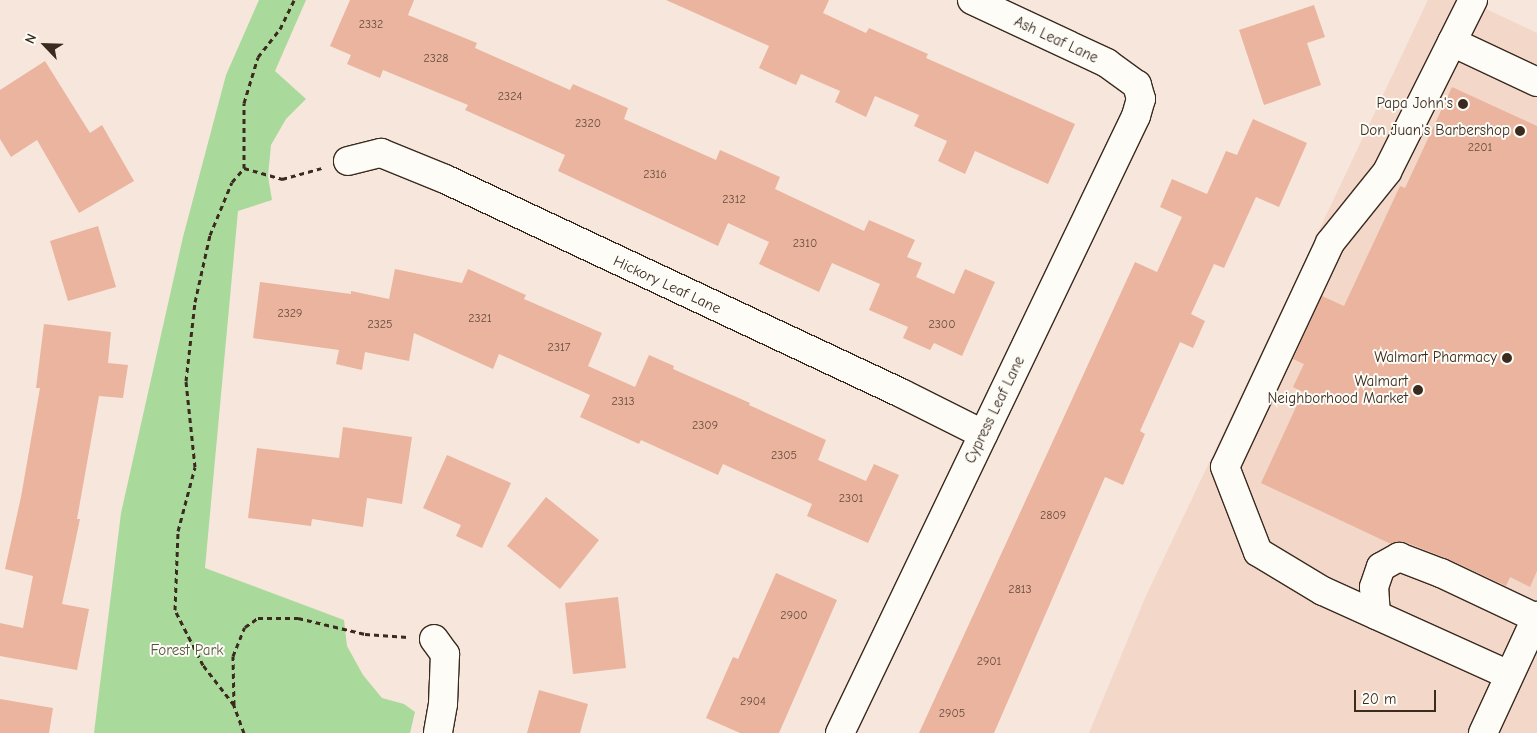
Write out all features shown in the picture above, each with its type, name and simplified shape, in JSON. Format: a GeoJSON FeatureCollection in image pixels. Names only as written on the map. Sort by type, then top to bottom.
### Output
{"type":"FeatureCollection","features":[{"type":"Feature","properties":{"kind":"street","name":"Ash Leaf Lane"},"geometry":{"type":"LineString","coordinates":[[972,0],[1107,63],[1137,85]]}},
{"type":"Feature","properties":{"kind":"street"},"geometry":{"type":"LineString","coordinates":[[1473,0],[1387,172],[1330,243],[1225,467],[1258,552],[1323,591],[1510,675]]}},
{"type":"Feature","properties":{"kind":"street"},"geometry":{"type":"LineString","coordinates":[[1452,42],[1537,82]]}},
{"type":"Feature","properties":{"kind":"street","name":"Cypress Leaf Lane"},"geometry":{"type":"LineString","coordinates":[[840,733],[1136,116],[1142,98],[1137,85]]}},
{"type":"Feature","properties":{"kind":"street","name":"Hickory Leaf Lane"},"geometry":{"type":"LineString","coordinates":[[348,161],[381,153],[445,179],[901,393],[983,434]]}},
{"type":"Feature","properties":{"kind":"street"},"geometry":{"type":"LineString","coordinates":[[1376,615],[1374,587],[1381,567],[1398,557],[1441,573],[1536,617],[1483,733]]}},
{"type":"Feature","properties":{"kind":"street"},"geometry":{"type":"LineString","coordinates":[[434,639],[444,654],[443,704],[438,733]]}},
{"type":"Feature","properties":{"kind":"path"},"geometry":{"type":"LineString","coordinates":[[244,733],[234,706],[203,665],[175,610],[178,531],[195,467],[186,381],[196,302],[210,235],[232,182],[244,168],[244,103],[258,57],[280,29],[294,0]]}},
{"type":"Feature","properties":{"kind":"path"},"geometry":{"type":"LineString","coordinates":[[244,168],[282,179],[348,161]]}},
{"type":"Feature","properties":{"kind":"path"},"geometry":{"type":"LineString","coordinates":[[234,706],[233,656],[245,627],[258,618],[298,618],[365,634],[434,639]]}},
{"type":"Feature","properties":{"kind":"shaded area"},"geometry":{"type":"Polygon","coordinates":[[[1428,0],[1467,0],[1537,33],[1537,733],[1089,733],[1145,598],[1428,0]]]}},
{"type":"Feature","properties":{"kind":"green space","name":"Forest Park"},"geometry":{"type":"Polygon","coordinates":[[[259,0],[306,0],[275,71],[306,99],[286,119],[271,145],[268,176],[272,200],[238,211],[205,568],[344,620],[347,646],[363,675],[382,698],[404,704],[415,712],[410,733],[94,733],[121,513],[183,237],[226,75],[259,0]]]}},
{"type":"Feature","properties":{"kind":"building"},"geometry":{"type":"Polygon","coordinates":[[[350,0],[414,0],[408,15],[477,43],[475,48],[570,90],[573,84],[628,108],[624,119],[716,160],[720,150],[780,177],[775,189],[864,231],[869,220],[915,240],[907,257],[922,263],[916,277],[954,294],[965,269],[995,282],[962,356],[934,343],[930,350],[903,338],[908,327],[869,310],[880,284],[832,263],[819,292],[759,264],[769,242],[728,223],[718,246],[558,171],[565,155],[465,110],[468,105],[383,70],[380,78],[347,64],[351,55],[330,46],[350,0]]]}},
{"type":"Feature","properties":{"kind":"building"},"geometry":{"type":"Polygon","coordinates":[[[666,0],[829,0],[823,13],[866,33],[869,28],[928,54],[926,58],[1075,124],[1048,184],[975,151],[965,174],[938,161],[947,141],[914,126],[919,115],[875,96],[866,117],[835,102],[840,91],[801,74],[796,85],[759,68],[769,46],[666,0]]]}},
{"type":"Feature","properties":{"kind":"building"},"geometry":{"type":"Polygon","coordinates":[[[1314,5],[1325,37],[1307,43],[1321,85],[1264,105],[1239,30],[1314,5]]]}},
{"type":"Feature","properties":{"kind":"building"},"geometry":{"type":"Polygon","coordinates":[[[45,61],[90,133],[102,125],[134,181],[79,213],[37,140],[11,157],[0,139],[0,90],[45,61]]]}},
{"type":"Feature","properties":{"kind":"building","name":"Walmart Neighborhood Market"},"geometry":{"type":"Polygon","coordinates":[[[1452,87],[1537,126],[1537,571],[1530,587],[1510,577],[1506,586],[1448,559],[1405,542],[1391,544],[1261,483],[1303,392],[1293,387],[1304,364],[1293,359],[1322,296],[1344,306],[1400,186],[1405,188],[1452,87]]]}},
{"type":"Feature","properties":{"kind":"building"},"geometry":{"type":"Polygon","coordinates":[[[1253,119],[1307,143],[1279,207],[1256,197],[1224,268],[1214,264],[1191,314],[1205,321],[1193,348],[1180,342],[1140,431],[1145,434],[1123,485],[1105,477],[994,733],[919,733],[1135,262],[1157,272],[1182,217],[1160,207],[1172,179],[1207,194],[1226,151],[1237,155],[1253,119]]]}},
{"type":"Feature","properties":{"kind":"building"},"geometry":{"type":"Polygon","coordinates":[[[98,226],[116,287],[68,301],[50,241],[98,226]]]}},
{"type":"Feature","properties":{"kind":"building"},"geometry":{"type":"Polygon","coordinates":[[[395,269],[462,283],[468,269],[526,295],[524,299],[602,333],[588,366],[635,387],[649,355],[674,366],[673,369],[750,403],[749,405],[826,440],[818,460],[866,481],[874,464],[899,475],[868,543],[807,516],[812,504],[723,464],[718,475],[641,440],[639,444],[580,417],[590,395],[499,354],[493,369],[414,333],[409,361],[365,352],[362,370],[336,364],[339,350],[253,338],[260,282],[351,294],[351,291],[389,299],[395,269]]]}},
{"type":"Feature","properties":{"kind":"building"},"geometry":{"type":"Polygon","coordinates":[[[44,324],[111,332],[108,363],[128,365],[123,398],[99,396],[77,519],[80,519],[62,604],[89,609],[77,670],[0,656],[0,623],[23,628],[33,576],[5,569],[21,497],[40,388],[36,388],[44,324]]]}},
{"type":"Feature","properties":{"kind":"building"},"geometry":{"type":"Polygon","coordinates":[[[343,427],[412,437],[402,504],[367,498],[363,527],[312,519],[311,526],[248,518],[257,448],[339,458],[343,427]]]}},
{"type":"Feature","properties":{"kind":"building"},"geometry":{"type":"Polygon","coordinates":[[[447,455],[511,483],[482,548],[456,536],[461,525],[423,508],[447,455]]]}},
{"type":"Feature","properties":{"kind":"building"},"geometry":{"type":"Polygon","coordinates":[[[546,497],[599,540],[560,589],[507,546],[546,497]]]}},
{"type":"Feature","properties":{"kind":"building"},"geometry":{"type":"Polygon","coordinates":[[[776,573],[837,600],[779,733],[740,733],[706,718],[733,657],[738,659],[776,573]]]}},
{"type":"Feature","properties":{"kind":"building"},"geometry":{"type":"Polygon","coordinates":[[[618,597],[626,668],[573,674],[565,603],[618,597]]]}},
{"type":"Feature","properties":{"kind":"building"},"geometry":{"type":"Polygon","coordinates":[[[539,690],[588,704],[580,733],[527,733],[539,690]]]}},
{"type":"Feature","properties":{"kind":"building"},"geometry":{"type":"Polygon","coordinates":[[[0,699],[53,708],[49,733],[0,733],[0,699]]]}},
{"type":"Feature","properties":{"kind":"place","name":"Papa John's"},"geometry":{"type":"Point","coordinates":[1463,104]}},
{"type":"Feature","properties":{"kind":"place","name":"Don Juan's Barbershop"},"geometry":{"type":"Point","coordinates":[1520,131]}},
{"type":"Feature","properties":{"kind":"place","name":"Walmart Pharmacy"},"geometry":{"type":"Point","coordinates":[1507,358]}},
{"type":"Feature","properties":{"kind":"place","name":"Walmart Neighborhood Market"},"geometry":{"type":"Point","coordinates":[1418,390]}}]}
